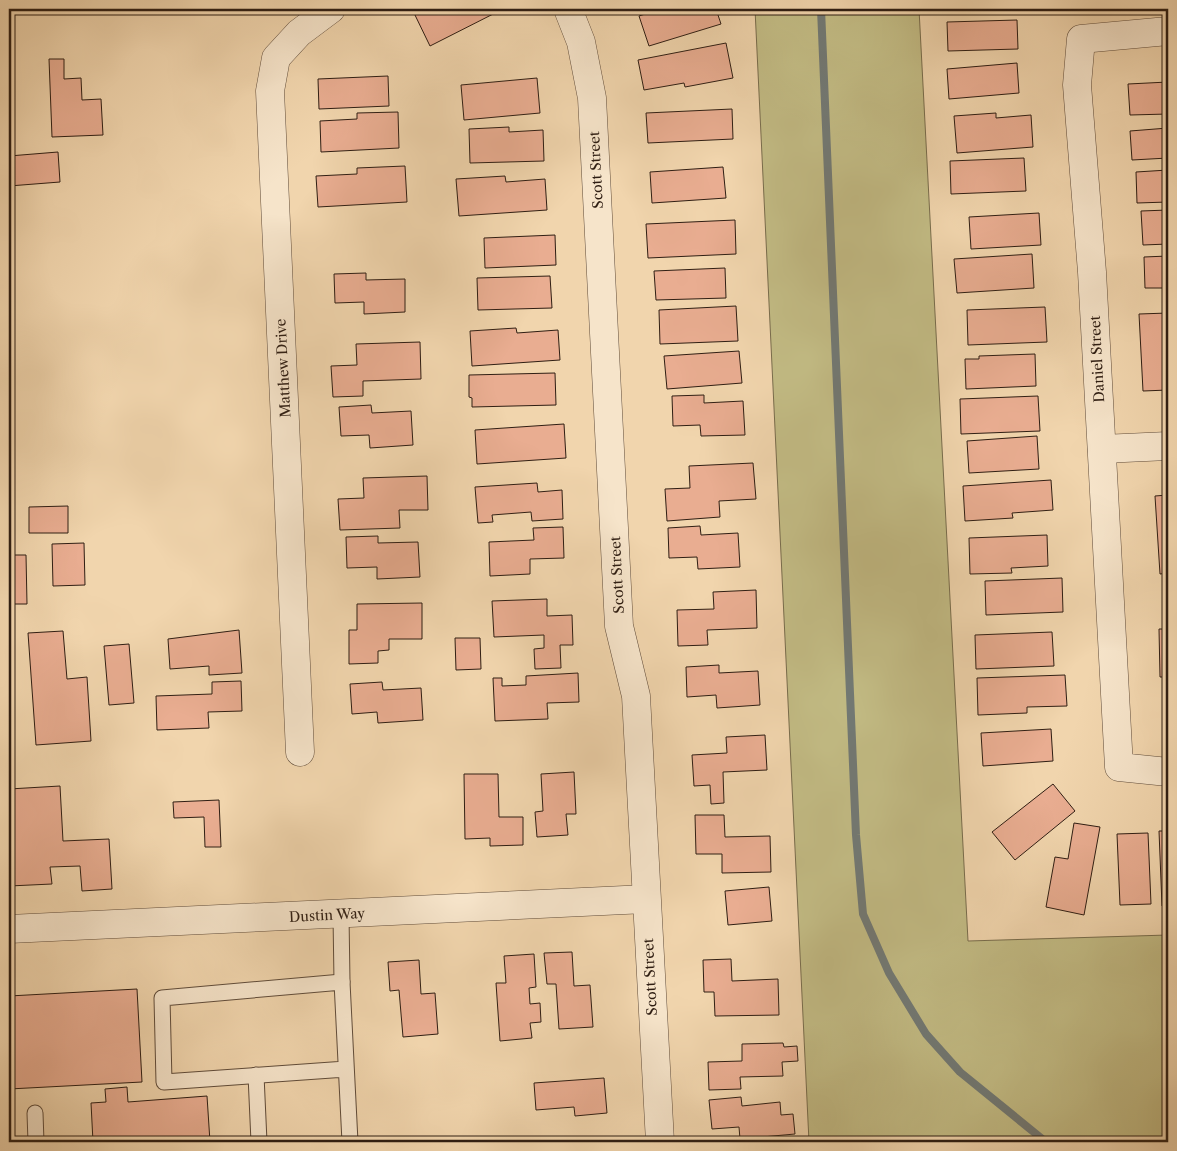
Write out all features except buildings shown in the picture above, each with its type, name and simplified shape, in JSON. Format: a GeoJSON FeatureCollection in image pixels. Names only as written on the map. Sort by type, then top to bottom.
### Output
{"type":"FeatureCollection","features":[{"type":"Feature","properties":{"kind":"street","name":"Matthew Drive"},"geometry":{"type":"LineString","coordinates":[[300,752],[270,91],[276,58],[300,33],[331,9]]}},
{"type":"Feature","properties":{"kind":"street","name":"Scott Street"},"geometry":{"type":"LineString","coordinates":[[568,9],[581,42],[592,98],[619,626],[636,696],[660,1142]]}},
{"type":"Feature","properties":{"kind":"street","name":"Daniel Street"},"geometry":{"type":"LineString","coordinates":[[1168,31],[1081,39],[1077,85],[1092,272],[1119,767],[1168,772]]}},
{"type":"Feature","properties":{"kind":"street"},"geometry":{"type":"LineString","coordinates":[[1102,449],[1168,446]]}},
{"type":"Feature","properties":{"kind":"street","name":"Dustin Way"},"geometry":{"type":"LineString","coordinates":[[9,929],[341,915],[646,899]]}},
{"type":"Feature","properties":{"kind":"lane"},"geometry":{"type":"LineString","coordinates":[[341,915],[342,982],[350,1142]]}},
{"type":"Feature","properties":{"kind":"lane"},"geometry":{"type":"LineString","coordinates":[[342,982],[162,998],[164,1082],[346,1069]]}},
{"type":"Feature","properties":{"kind":"lane"},"geometry":{"type":"LineString","coordinates":[[256,1076],[259,1142]]}},
{"type":"Feature","properties":{"kind":"lane"},"geometry":{"type":"LineString","coordinates":[[35,1112],[36,1142]]}},
{"type":"Feature","properties":{"kind":"shaded area"},"geometry":{"type":"Polygon","coordinates":[[[755,9],[919,9],[968,941],[1168,935],[1168,1142],[809,1142],[755,9]]]}},
{"type":"Feature","properties":{"kind":"waterway"},"geometry":{"type":"LineString","coordinates":[[821,9],[856,835],[863,914],[889,973],[926,1034],[960,1072],[1046,1142]]}}]}
